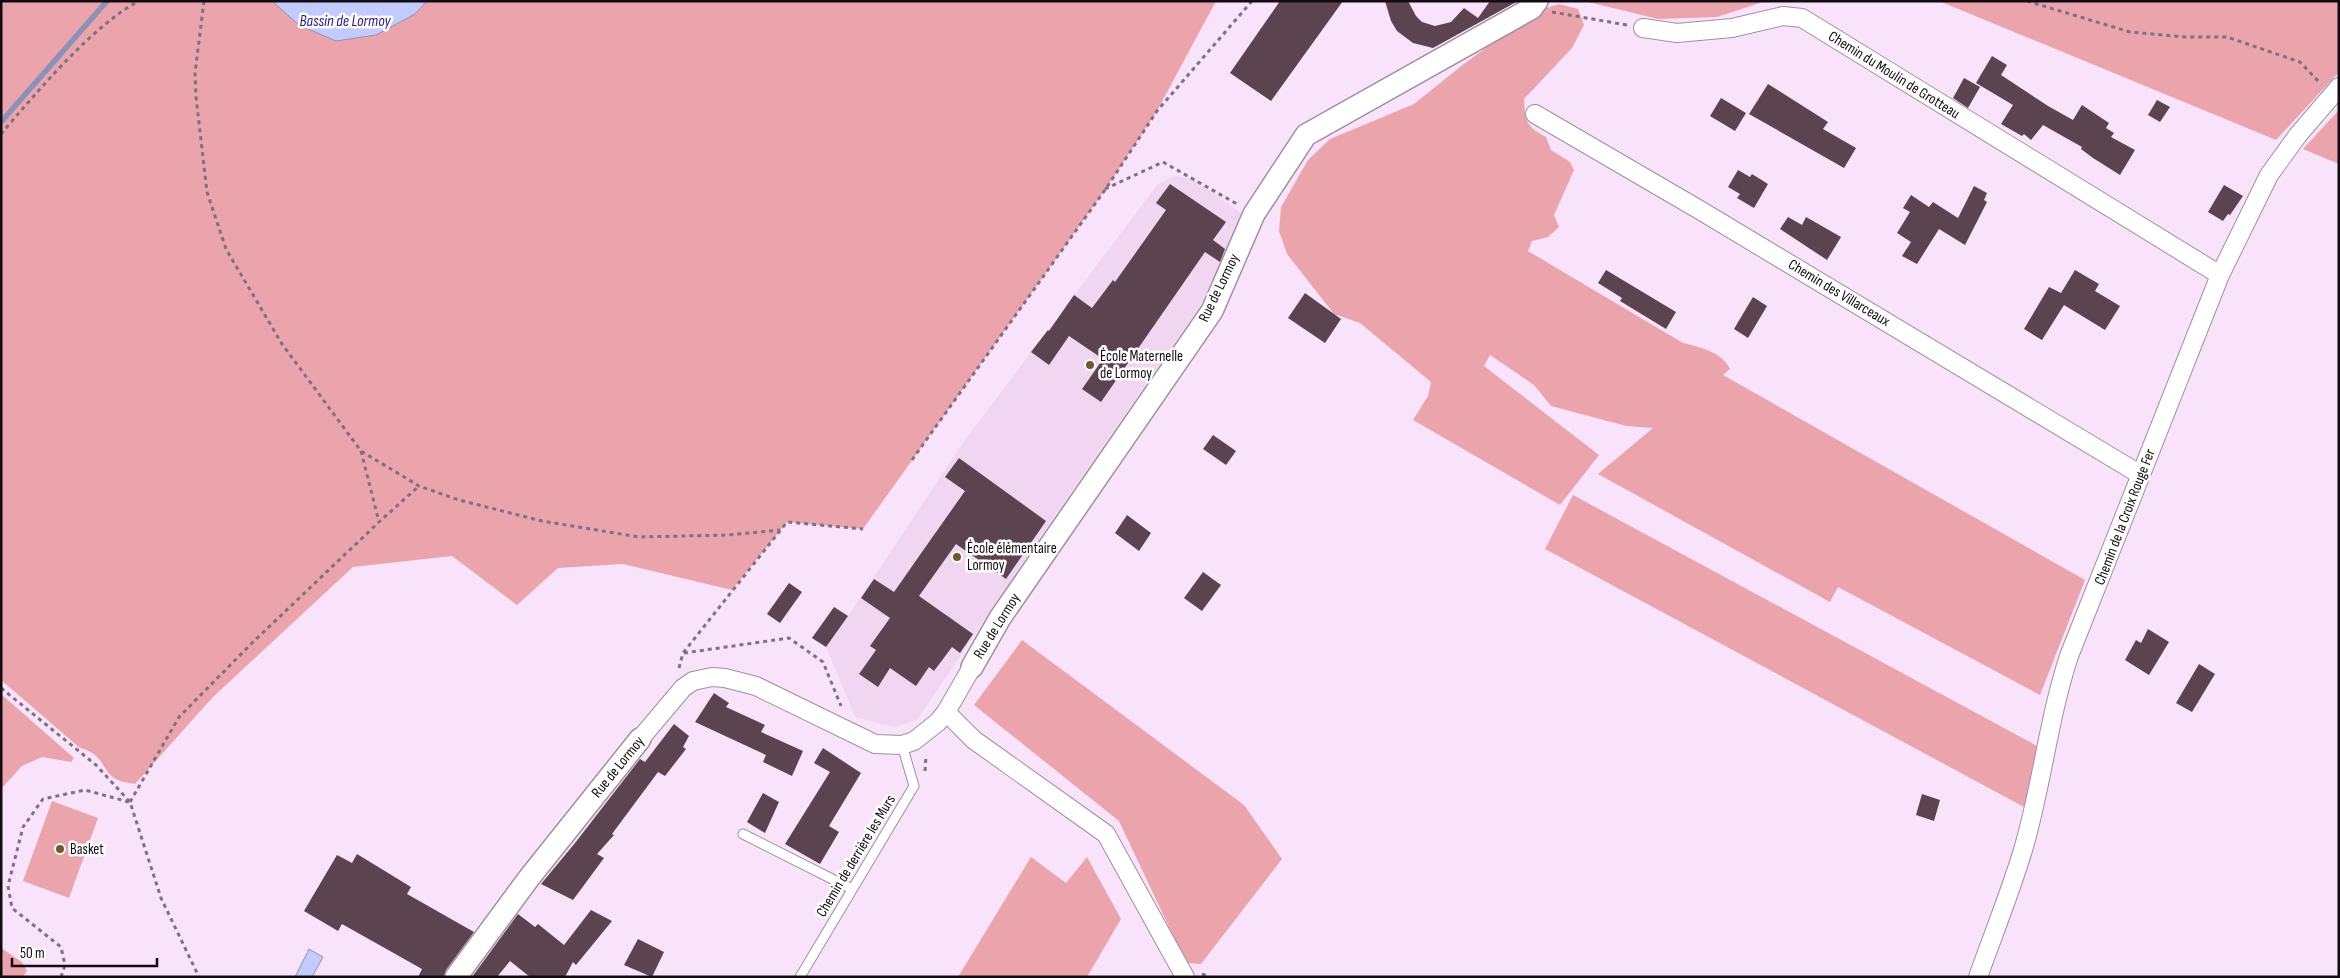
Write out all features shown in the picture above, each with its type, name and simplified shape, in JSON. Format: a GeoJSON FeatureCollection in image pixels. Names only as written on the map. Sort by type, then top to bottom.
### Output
{"type":"FeatureCollection","features":[{"type":"Feature","properties":{"kind":"street","name":"Rue de Lormoy"},"geometry":{"type":"LineString","coordinates":[[456,977],[525,883],[640,739],[683,688],[692,681],[712,677],[756,686],[875,744],[902,745],[914,741],[924,734],[946,712],[1000,618],[1212,311],[1254,214],[1306,135],[1535,5]]}},
{"type":"Feature","properties":{"kind":"street","name":"Chemin du Moulin de Grotteau"},"geometry":{"type":"LineString","coordinates":[[1643,28],[1677,34],[1732,28],[1783,16],[1802,18],[2220,275]]}},
{"type":"Feature","properties":{"kind":"street","name":"Chemin de la Croix Rouge Fer"},"geometry":{"type":"LineString","coordinates":[[1978,977],[2023,850],[2041,776],[2057,692],[2069,656],[2220,275],[2269,175],[2334,92]]}},
{"type":"Feature","properties":{"kind":"street","name":"Chemin des Villarceaux"},"geometry":{"type":"LineString","coordinates":[[1535,114],[1698,209],[2141,475]]}},
{"type":"Feature","properties":{"kind":"street"},"geometry":{"type":"LineString","coordinates":[[946,712],[974,740],[1106,834],[1185,977]]}},
{"type":"Feature","properties":{"kind":"lane","name":"Chemin de derrière les Murs"},"geometry":{"type":"LineString","coordinates":[[800,977],[914,786],[902,745]]}},
{"type":"Feature","properties":{"kind":"lane"},"geometry":{"type":"LineString","coordinates":[[743,834],[852,890]]}},
{"type":"Feature","properties":{"kind":"path"},"geometry":{"type":"LineString","coordinates":[[1,134],[81,47],[123,10],[139,1]]}},
{"type":"Feature","properties":{"kind":"path"},"geometry":{"type":"LineString","coordinates":[[204,1],[195,73],[207,192],[226,248],[282,344],[361,451],[379,522]]}},
{"type":"Feature","properties":{"kind":"path"},"geometry":{"type":"LineString","coordinates":[[912,460],[1104,190],[1157,111],[1252,1]]}},
{"type":"Feature","properties":{"kind":"path"},"geometry":{"type":"LineString","coordinates":[[2027,1],[2130,32],[2185,37],[2227,37],[2300,62],[2334,92]]}},
{"type":"Feature","properties":{"kind":"path"},"geometry":{"type":"LineString","coordinates":[[1535,5],[1643,28]]}},
{"type":"Feature","properties":{"kind":"path"},"geometry":{"type":"LineString","coordinates":[[1104,190],[1163,162],[1254,214]]}},
{"type":"Feature","properties":{"kind":"path"},"geometry":{"type":"LineString","coordinates":[[361,451],[420,486],[460,500],[542,521],[639,537],[728,535],[780,530]]}},
{"type":"Feature","properties":{"kind":"path"},"geometry":{"type":"LineString","coordinates":[[130,802],[179,717],[379,522],[420,486]]}},
{"type":"Feature","properties":{"kind":"path"},"geometry":{"type":"LineString","coordinates":[[678,669],[683,653],[787,522],[863,529]]}},
{"type":"Feature","properties":{"kind":"path"},"geometry":{"type":"LineString","coordinates":[[683,653],[789,638],[823,662],[853,734]]}},
{"type":"Feature","properties":{"kind":"path"},"geometry":{"type":"LineString","coordinates":[[1,688],[96,765],[130,802],[161,898],[199,977]]}},
{"type":"Feature","properties":{"kind":"path"},"geometry":{"type":"LineString","coordinates":[[61,977],[65,965],[61,947],[12,908],[8,886],[24,828],[43,799],[85,790],[130,802]]}},
{"type":"Feature","properties":{"kind":"shaded area"},"geometry":{"type":"Polygon","coordinates":[[[1,1],[272,1],[299,25],[336,41],[376,35],[415,14],[427,1],[1216,1],[1157,111],[1105,190],[863,529],[787,522],[732,590],[623,564],[558,568],[517,605],[452,556],[353,567],[212,698],[135,784],[120,781],[111,776],[94,754],[80,748],[1,680],[1,1]]]}},
{"type":"Feature","properties":{"kind":"shaded area"},"geometry":{"type":"Polygon","coordinates":[[[1584,1],[1766,1],[1717,17],[1658,19],[1584,1]]]}},
{"type":"Feature","properties":{"kind":"shaded area"},"geometry":{"type":"Polygon","coordinates":[[[1939,1],[2339,1],[2339,72],[2276,140],[1939,1]]]}},
{"type":"Feature","properties":{"kind":"shaded area"},"geometry":{"type":"Polygon","coordinates":[[[1559,4],[1578,9],[1584,25],[1572,48],[1524,99],[1524,106],[1526,118],[1534,130],[1546,137],[1551,150],[1570,162],[1574,170],[1554,215],[1559,227],[1548,237],[1532,241],[1528,251],[1683,343],[1716,354],[1722,358],[1730,369],[1723,375],[2085,580],[2040,695],[1838,587],[1830,602],[1598,474],[1653,428],[1626,426],[1551,406],[1534,385],[1490,355],[1484,366],[1599,455],[1560,505],[1413,420],[1428,396],[1431,382],[1360,323],[1334,314],[1287,254],[1279,231],[1281,207],[1308,160],[1330,139],[1414,104],[1534,12],[1559,4]]]}},
{"type":"Feature","properties":{"kind":"shaded area"},"geometry":{"type":"Polygon","coordinates":[[[2339,110],[2339,164],[2303,149],[2339,110]]]}},
{"type":"Feature","properties":{"kind":"shaded area"},"geometry":{"type":"Polygon","coordinates":[[[1174,176],[1193,179],[1243,214],[1199,308],[1060,508],[917,720],[894,727],[855,717],[826,647],[812,638],[834,607],[848,616],[965,440],[1158,184],[1174,176]]]}},
{"type":"Feature","properties":{"kind":"shaded area"},"geometry":{"type":"Polygon","coordinates":[[[1573,495],[2039,747],[2024,807],[1545,549],[1573,495]]]}},
{"type":"Feature","properties":{"kind":"shaded area"},"geometry":{"type":"Polygon","coordinates":[[[1022,640],[1244,805],[1282,859],[1201,964],[1186,963],[1119,821],[974,705],[1022,640]]]}},
{"type":"Feature","properties":{"kind":"shaded area"},"geometry":{"type":"Polygon","coordinates":[[[1,694],[74,758],[71,762],[42,757],[22,766],[1,789],[1,694]]]}},
{"type":"Feature","properties":{"kind":"shaded area","name":"Basket"},"geometry":{"type":"Polygon","coordinates":[[[52,801],[98,818],[69,898],[23,881],[52,801]]]}},
{"type":"Feature","properties":{"kind":"shaded area"},"geometry":{"type":"Polygon","coordinates":[[[1031,857],[1066,883],[1087,857],[1121,919],[1087,977],[958,977],[1031,857]]]}},
{"type":"Feature","properties":{"kind":"shaded area"},"geometry":{"type":"Polygon","coordinates":[[[1,948],[22,962],[27,971],[23,977],[1,977],[1,948]]]}},
{"type":"Feature","properties":{"kind":"water","name":"Bassin de Lormoy"},"geometry":{"type":"Polygon","coordinates":[[[272,1],[427,1],[415,14],[376,35],[336,41],[299,25],[272,1]]]}},
{"type":"Feature","properties":{"kind":"water"},"geometry":{"type":"Polygon","coordinates":[[[309,949],[323,957],[312,977],[295,977],[309,949]]]}},
{"type":"Feature","properties":{"kind":"building"},"geometry":{"type":"Polygon","coordinates":[[[1280,1],[1343,1],[1271,101],[1230,73],[1280,1]]]}},
{"type":"Feature","properties":{"kind":"building"},"geometry":{"type":"Polygon","coordinates":[[[1385,1],[1408,1],[1416,16],[1422,22],[1435,26],[1451,22],[1464,8],[1478,18],[1490,1],[1518,1],[1433,48],[1413,43],[1397,31],[1391,21],[1385,1]]]}},
{"type":"Feature","properties":{"kind":"building"},"geometry":{"type":"Polygon","coordinates":[[[1992,56],[2007,65],[2001,75],[2048,106],[2073,120],[2082,105],[2109,123],[2106,128],[2114,133],[2111,137],[2135,150],[2120,175],[2093,158],[2081,149],[2082,147],[2043,125],[2031,140],[2024,134],[2022,136],[2001,124],[2013,105],[1976,83],[1992,56]]]}},
{"type":"Feature","properties":{"kind":"building"},"geometry":{"type":"Polygon","coordinates":[[[1964,78],[1980,87],[1968,108],[1953,98],[1964,78]]]}},
{"type":"Feature","properties":{"kind":"building"},"geometry":{"type":"Polygon","coordinates":[[[1768,84],[1828,122],[1823,129],[1856,148],[1844,168],[1749,114],[1768,84]]]}},
{"type":"Feature","properties":{"kind":"building"},"geometry":{"type":"Polygon","coordinates":[[[1721,98],[1746,113],[1735,131],[1710,116],[1721,98]]]}},
{"type":"Feature","properties":{"kind":"building"},"geometry":{"type":"Polygon","coordinates":[[[2157,100],[2170,107],[2160,122],[2148,115],[2157,100]]]}},
{"type":"Feature","properties":{"kind":"building"},"geometry":{"type":"Polygon","coordinates":[[[1738,170],[1750,177],[1752,174],[1768,184],[1754,208],[1737,198],[1740,194],[1728,187],[1738,170]]]}},
{"type":"Feature","properties":{"kind":"building"},"geometry":{"type":"Polygon","coordinates":[[[1170,184],[1226,222],[1213,240],[1225,249],[1220,262],[1205,252],[1101,402],[1082,389],[1103,359],[1069,336],[1049,365],[1031,352],[1049,331],[1074,295],[1092,308],[1113,280],[1115,282],[1166,210],[1156,203],[1170,184]]]}},
{"type":"Feature","properties":{"kind":"building"},"geometry":{"type":"Polygon","coordinates":[[[2224,185],[2243,196],[2230,215],[2228,214],[2223,221],[2208,212],[2224,185]]]}},
{"type":"Feature","properties":{"kind":"building"},"geometry":{"type":"Polygon","coordinates":[[[1974,186],[1987,193],[1984,200],[1987,202],[1965,245],[1939,229],[1917,264],[1902,256],[1911,242],[1897,233],[1910,212],[1903,208],[1911,195],[1929,207],[1933,202],[1958,218],[1974,186]]]}},
{"type":"Feature","properties":{"kind":"building"},"geometry":{"type":"Polygon","coordinates":[[[1788,217],[1802,225],[1806,217],[1841,237],[1827,260],[1780,229],[1788,217]]]}},
{"type":"Feature","properties":{"kind":"building"},"geometry":{"type":"Polygon","coordinates":[[[1606,270],[1676,312],[1666,329],[1620,301],[1622,298],[1598,283],[1606,270]]]}},
{"type":"Feature","properties":{"kind":"building"},"geometry":{"type":"Polygon","coordinates":[[[2075,270],[2099,284],[2095,291],[2120,306],[2105,330],[2064,305],[2042,340],[2024,329],[2049,287],[2061,293],[2075,270]]]}},
{"type":"Feature","properties":{"kind":"building"},"geometry":{"type":"Polygon","coordinates":[[[1305,293],[1341,319],[1325,343],[1288,318],[1305,293]]]}},
{"type":"Feature","properties":{"kind":"building"},"geometry":{"type":"Polygon","coordinates":[[[1753,297],[1767,306],[1748,338],[1734,329],[1753,297]]]}},
{"type":"Feature","properties":{"kind":"building"},"geometry":{"type":"Polygon","coordinates":[[[1213,435],[1236,451],[1226,465],[1203,449],[1213,435]]]}},
{"type":"Feature","properties":{"kind":"building"},"geometry":{"type":"Polygon","coordinates":[[[959,458],[1046,521],[1006,579],[956,544],[919,596],[973,634],[960,653],[952,647],[934,671],[929,667],[916,686],[890,668],[878,687],[859,674],[876,650],[870,646],[890,618],[861,598],[874,579],[894,592],[965,491],[945,477],[959,458]]]}},
{"type":"Feature","properties":{"kind":"building"},"geometry":{"type":"Polygon","coordinates":[[[1127,515],[1151,533],[1139,551],[1115,533],[1127,515]]]}},
{"type":"Feature","properties":{"kind":"building"},"geometry":{"type":"Polygon","coordinates":[[[1203,572],[1221,585],[1202,611],[1184,598],[1203,572]]]}},
{"type":"Feature","properties":{"kind":"building"},"geometry":{"type":"Polygon","coordinates":[[[789,583],[802,592],[780,623],[767,614],[789,583]]]}},
{"type":"Feature","properties":{"kind":"building"},"geometry":{"type":"Polygon","coordinates":[[[834,607],[848,616],[826,647],[812,638],[834,607]]]}},
{"type":"Feature","properties":{"kind":"building"},"geometry":{"type":"Polygon","coordinates":[[[2148,629],[2169,642],[2149,675],[2125,660],[2136,640],[2141,643],[2148,629]]]}},
{"type":"Feature","properties":{"kind":"building"},"geometry":{"type":"Polygon","coordinates":[[[2199,664],[2215,674],[2192,712],[2176,703],[2199,664]]]}},
{"type":"Feature","properties":{"kind":"building"},"geometry":{"type":"Polygon","coordinates":[[[714,693],[729,703],[726,707],[765,725],[761,732],[803,751],[792,776],[763,762],[766,755],[695,722],[714,693]]]}},
{"type":"Feature","properties":{"kind":"building"},"geometry":{"type":"Polygon","coordinates":[[[674,724],[689,736],[683,747],[686,749],[665,776],[658,772],[612,834],[614,835],[597,854],[604,858],[573,900],[541,884],[640,759],[645,762],[674,724]]]}},
{"type":"Feature","properties":{"kind":"building"},"geometry":{"type":"Polygon","coordinates":[[[823,748],[861,773],[829,826],[839,832],[820,864],[785,844],[830,772],[814,763],[823,748]]]}},
{"type":"Feature","properties":{"kind":"building"},"geometry":{"type":"Polygon","coordinates":[[[763,793],[779,802],[765,833],[747,822],[763,793]]]}},
{"type":"Feature","properties":{"kind":"building"},"geometry":{"type":"Polygon","coordinates":[[[1922,794],[1940,800],[1934,821],[1916,815],[1922,794]]]}},
{"type":"Feature","properties":{"kind":"building"},"geometry":{"type":"Polygon","coordinates":[[[357,854],[411,887],[407,894],[474,932],[446,970],[444,977],[418,977],[422,969],[342,924],[338,931],[304,911],[337,855],[352,863],[357,854]]]}},
{"type":"Feature","properties":{"kind":"building"},"geometry":{"type":"Polygon","coordinates":[[[591,910],[612,921],[576,965],[573,962],[565,977],[530,977],[510,961],[497,977],[472,977],[518,914],[535,927],[538,924],[564,945],[591,910]]]}},
{"type":"Feature","properties":{"kind":"building"},"geometry":{"type":"Polygon","coordinates":[[[638,939],[664,952],[652,977],[624,965],[638,939]]]}},
{"type":"Feature","properties":{"kind":"waterway"},"geometry":{"type":"LineString","coordinates":[[1,122],[107,1]]}},
{"type":"Feature","properties":{"kind":"place","name":"École Maternelle de Lormoy"},"geometry":{"type":"Point","coordinates":[1090,365]}},
{"type":"Feature","properties":{"kind":"place","name":"École élémentaire Lormoy"},"geometry":{"type":"Point","coordinates":[957,557]}},
{"type":"Feature","properties":{"kind":"place","name":"Basket"},"geometry":{"type":"Point","coordinates":[60,849]}}]}
